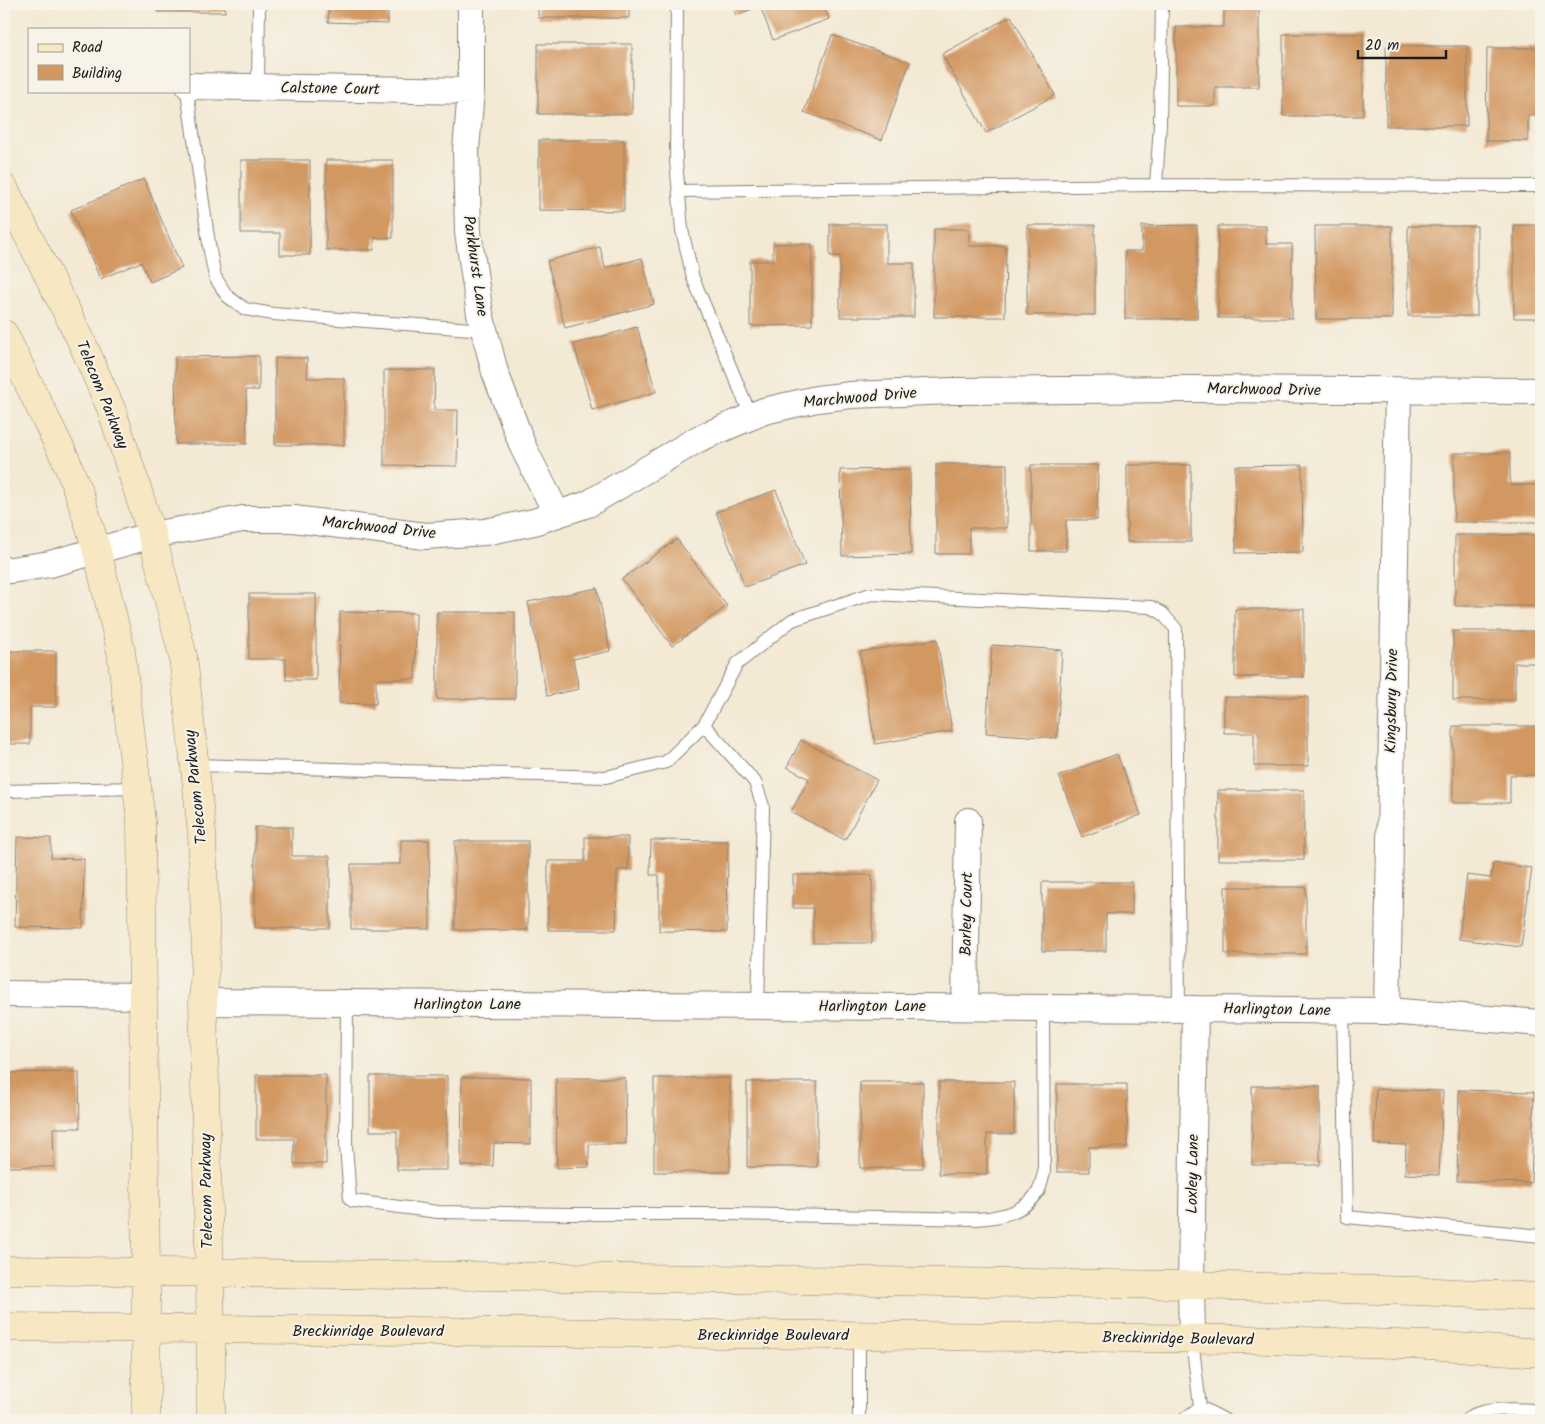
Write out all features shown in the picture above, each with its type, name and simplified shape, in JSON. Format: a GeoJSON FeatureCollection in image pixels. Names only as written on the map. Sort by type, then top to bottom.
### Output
{"type":"FeatureCollection","features":[{"type":"Feature","properties":{"kind":"street","name":"Parkhurst Lane"},"geometry":{"type":"LineString","coordinates":[[471,4],[471,91],[466,150],[468,232],[480,314],[495,372],[523,447],[557,514]]}},
{"type":"Feature","properties":{"kind":"street","name":"Calstone Court"},"geometry":{"type":"LineString","coordinates":[[190,86],[471,91]]}},
{"type":"Feature","properties":{"kind":"street","name":"Telecom Parkway"},"geometry":{"type":"LineString","coordinates":[[4,188],[80,338],[112,411],[152,535],[183,656],[203,843],[206,951],[203,1002],[211,1330],[211,1420]]}},
{"type":"Feature","properties":{"kind":"street"},"geometry":{"type":"LineString","coordinates":[[4,334],[12,369],[66,460],[81,500],[98,551],[121,651],[140,821],[146,1420]]}},
{"type":"Feature","properties":{"kind":"street","name":"Marchwood Drive"},"geometry":{"type":"LineString","coordinates":[[4,570],[50,564],[152,535],[243,519],[294,519],[425,536],[485,532],[534,522],[588,504],[698,439],[764,411],[816,399],[851,395],[953,391],[1187,389],[1541,391]]}},
{"type":"Feature","properties":{"kind":"street","name":"Kingsbury Drive"},"geometry":{"type":"LineString","coordinates":[[1387,1011],[1398,391]]}},
{"type":"Feature","properties":{"kind":"street","name":"Barley Court"},"geometry":{"type":"LineString","coordinates":[[965,1007],[968,821]]}},
{"type":"Feature","properties":{"kind":"street"},"geometry":{"type":"LineString","coordinates":[[4,994],[142,996]]}},
{"type":"Feature","properties":{"kind":"street","name":"Harlington Lane"},"geometry":{"type":"LineString","coordinates":[[203,1002],[1387,1011],[1541,1023]]}},
{"type":"Feature","properties":{"kind":"street","name":"Loxley Lane"},"geometry":{"type":"LineString","coordinates":[[1187,1008],[1192,1339]]}},
{"type":"Feature","properties":{"kind":"street"},"geometry":{"type":"LineString","coordinates":[[4,1270],[1191,1285],[1415,1291],[1541,1297]]}},
{"type":"Feature","properties":{"kind":"street","name":"Breckinridge Boulevard"},"geometry":{"type":"LineString","coordinates":[[4,1327],[1192,1339],[1428,1344],[1541,1353]]}},
{"type":"Feature","properties":{"kind":"lane"},"geometry":{"type":"LineString","coordinates":[[258,87],[259,4]]}},
{"type":"Feature","properties":{"kind":"lane"},"geometry":{"type":"LineString","coordinates":[[677,4],[676,161],[682,230],[693,278],[751,416]]}},
{"type":"Feature","properties":{"kind":"lane"},"geometry":{"type":"LineString","coordinates":[[1156,185],[1160,124],[1162,4]]}},
{"type":"Feature","properties":{"kind":"lane"},"geometry":{"type":"LineString","coordinates":[[187,92],[215,277],[228,296],[245,308],[272,314],[484,330]]}},
{"type":"Feature","properties":{"kind":"lane"},"geometry":{"type":"LineString","coordinates":[[679,191],[1156,185],[1541,186]]}},
{"type":"Feature","properties":{"kind":"lane"},"geometry":{"type":"LineString","coordinates":[[195,765],[606,777],[666,762],[704,725],[736,664],[792,620],[871,594],[1151,608],[1162,613],[1176,629],[1187,1008]]}},
{"type":"Feature","properties":{"kind":"lane"},"geometry":{"type":"LineString","coordinates":[[704,725],[755,782],[763,806],[758,1006]]}},
{"type":"Feature","properties":{"kind":"lane"},"geometry":{"type":"LineString","coordinates":[[4,791],[136,788]]}},
{"type":"Feature","properties":{"kind":"lane"},"geometry":{"type":"LineString","coordinates":[[347,1003],[346,1146],[350,1200],[438,1212],[727,1214],[975,1219],[995,1218],[1012,1212],[1028,1202],[1038,1191],[1044,1173],[1043,1008]]}},
{"type":"Feature","properties":{"kind":"lane"},"geometry":{"type":"LineString","coordinates":[[1344,1011],[1347,1217],[1541,1236]]}},
{"type":"Feature","properties":{"kind":"lane"},"geometry":{"type":"LineString","coordinates":[[859,1335],[859,1420]]}},
{"type":"Feature","properties":{"kind":"lane"},"geometry":{"type":"LineString","coordinates":[[1192,1339],[1200,1407]]}},
{"type":"Feature","properties":{"kind":"lane"},"geometry":{"type":"LineString","coordinates":[[1182,1420],[1200,1407]]}},
{"type":"Feature","properties":{"kind":"lane"},"geometry":{"type":"LineString","coordinates":[[1200,1407],[1225,1420]]}},
{"type":"Feature","properties":{"kind":"lane"},"geometry":{"type":"LineString","coordinates":[[1467,1420],[1470,1416],[1492,1411],[1522,1409],[1541,1411]]}},
{"type":"Feature","properties":{"kind":"building"},"geometry":{"type":"Polygon","coordinates":[[[157,4],[225,4],[225,12],[157,12],[157,4]]]}},
{"type":"Feature","properties":{"kind":"building"},"geometry":{"type":"Polygon","coordinates":[[[329,4],[388,4],[388,24],[328,22],[329,4]]]}},
{"type":"Feature","properties":{"kind":"building"},"geometry":{"type":"Polygon","coordinates":[[[538,4],[629,4],[629,18],[538,18],[538,4]]]}},
{"type":"Feature","properties":{"kind":"building"},"geometry":{"type":"Polygon","coordinates":[[[732,4],[823,4],[829,19],[773,40],[760,6],[736,15],[732,4]]]}},
{"type":"Feature","properties":{"kind":"building"},"geometry":{"type":"Polygon","coordinates":[[[1224,4],[1259,4],[1259,87],[1215,87],[1215,106],[1176,106],[1176,27],[1224,27],[1224,4]]]}},
{"type":"Feature","properties":{"kind":"building"},"geometry":{"type":"Polygon","coordinates":[[[1011,16],[1055,95],[986,133],[942,54],[1011,16]]]}},
{"type":"Feature","properties":{"kind":"building"},"geometry":{"type":"Polygon","coordinates":[[[1283,34],[1363,34],[1363,116],[1283,116],[1283,34]]]}},
{"type":"Feature","properties":{"kind":"building"},"geometry":{"type":"Polygon","coordinates":[[[832,35],[910,62],[882,140],[804,112],[832,35]]]}},
{"type":"Feature","properties":{"kind":"building"},"geometry":{"type":"Polygon","coordinates":[[[538,44],[632,44],[632,114],[538,114],[538,44]]]}},
{"type":"Feature","properties":{"kind":"building"},"geometry":{"type":"Polygon","coordinates":[[[1386,46],[1467,46],[1467,126],[1386,126],[1386,46]]]}},
{"type":"Feature","properties":{"kind":"building"},"geometry":{"type":"Polygon","coordinates":[[[1487,48],[1541,48],[1541,115],[1528,115],[1528,141],[1486,141],[1487,48]]]}},
{"type":"Feature","properties":{"kind":"building"},"geometry":{"type":"Polygon","coordinates":[[[539,140],[624,140],[624,211],[539,210],[539,140]]]}},
{"type":"Feature","properties":{"kind":"building"},"geometry":{"type":"Polygon","coordinates":[[[241,160],[310,160],[310,255],[280,255],[280,233],[241,233],[241,160]]]}},
{"type":"Feature","properties":{"kind":"building"},"geometry":{"type":"Polygon","coordinates":[[[326,160],[393,160],[393,238],[374,238],[374,250],[326,250],[326,160]]]}},
{"type":"Feature","properties":{"kind":"building"},"geometry":{"type":"Polygon","coordinates":[[[144,179],[182,268],[150,282],[141,262],[100,279],[71,210],[144,179]]]}},
{"type":"Feature","properties":{"kind":"building"},"geometry":{"type":"Polygon","coordinates":[[[830,224],[887,224],[887,263],[914,263],[914,317],[840,317],[840,256],[830,256],[830,224]]]}},
{"type":"Feature","properties":{"kind":"building"},"geometry":{"type":"Polygon","coordinates":[[[1027,225],[1095,225],[1095,315],[1027,315],[1027,225]]]}},
{"type":"Feature","properties":{"kind":"building"},"geometry":{"type":"Polygon","coordinates":[[[1197,225],[1197,319],[1125,319],[1125,251],[1142,251],[1142,226],[1197,225]]]}},
{"type":"Feature","properties":{"kind":"building"},"geometry":{"type":"Polygon","coordinates":[[[1514,225],[1541,225],[1541,318],[1514,318],[1514,225]]]}},
{"type":"Feature","properties":{"kind":"building"},"geometry":{"type":"Polygon","coordinates":[[[1218,226],[1266,226],[1266,244],[1292,244],[1292,318],[1218,318],[1218,226]]]}},
{"type":"Feature","properties":{"kind":"building"},"geometry":{"type":"Polygon","coordinates":[[[1315,226],[1392,226],[1392,319],[1316,319],[1315,226]]]}},
{"type":"Feature","properties":{"kind":"building"},"geometry":{"type":"Polygon","coordinates":[[[1408,226],[1477,226],[1477,316],[1408,316],[1408,226]]]}},
{"type":"Feature","properties":{"kind":"building"},"geometry":{"type":"Polygon","coordinates":[[[934,229],[969,229],[969,246],[1006,246],[1005,317],[934,317],[934,229]]]}},
{"type":"Feature","properties":{"kind":"building"},"geometry":{"type":"Polygon","coordinates":[[[773,244],[812,244],[812,325],[750,326],[750,261],[773,261],[773,244]]]}},
{"type":"Feature","properties":{"kind":"building"},"geometry":{"type":"Polygon","coordinates":[[[600,247],[605,268],[642,258],[654,304],[565,328],[547,261],[600,247]]]}},
{"type":"Feature","properties":{"kind":"building"},"geometry":{"type":"Polygon","coordinates":[[[637,327],[656,392],[592,410],[574,344],[637,327]]]}},
{"type":"Feature","properties":{"kind":"building"},"geometry":{"type":"Polygon","coordinates":[[[259,356],[259,390],[246,390],[247,444],[176,444],[175,357],[259,356]]]}},
{"type":"Feature","properties":{"kind":"building"},"geometry":{"type":"Polygon","coordinates":[[[275,358],[307,358],[307,378],[344,378],[344,445],[275,445],[275,358]]]}},
{"type":"Feature","properties":{"kind":"building"},"geometry":{"type":"Polygon","coordinates":[[[384,370],[435,370],[434,410],[458,410],[457,466],[384,465],[384,370]]]}},
{"type":"Feature","properties":{"kind":"building"},"geometry":{"type":"Polygon","coordinates":[[[1454,453],[1510,453],[1510,485],[1541,485],[1541,522],[1454,522],[1454,453]]]}},
{"type":"Feature","properties":{"kind":"building"},"geometry":{"type":"Polygon","coordinates":[[[936,464],[1007,464],[1007,528],[969,528],[969,554],[936,554],[936,464]]]}},
{"type":"Feature","properties":{"kind":"building"},"geometry":{"type":"Polygon","coordinates":[[[1031,465],[1098,465],[1097,520],[1066,520],[1066,551],[1031,551],[1031,465]]]}},
{"type":"Feature","properties":{"kind":"building"},"geometry":{"type":"Polygon","coordinates":[[[1127,465],[1191,465],[1191,542],[1127,542],[1127,465]]]}},
{"type":"Feature","properties":{"kind":"building"},"geometry":{"type":"Polygon","coordinates":[[[1302,465],[1303,552],[1236,553],[1235,466],[1302,465]]]}},
{"type":"Feature","properties":{"kind":"building"},"geometry":{"type":"Polygon","coordinates":[[[910,469],[911,554],[842,556],[840,470],[910,469]]]}},
{"type":"Feature","properties":{"kind":"building"},"geometry":{"type":"Polygon","coordinates":[[[776,490],[805,565],[745,587],[716,512],[776,490]]]}},
{"type":"Feature","properties":{"kind":"building"},"geometry":{"type":"Polygon","coordinates":[[[1455,535],[1541,535],[1541,606],[1455,606],[1455,535]]]}},
{"type":"Feature","properties":{"kind":"building"},"geometry":{"type":"Polygon","coordinates":[[[677,539],[727,606],[672,646],[622,579],[677,539]]]}},
{"type":"Feature","properties":{"kind":"building"},"geometry":{"type":"Polygon","coordinates":[[[597,588],[610,651],[573,659],[579,689],[547,696],[528,602],[597,588]]]}},
{"type":"Feature","properties":{"kind":"building"},"geometry":{"type":"Polygon","coordinates":[[[249,594],[316,594],[316,680],[286,680],[286,659],[249,659],[249,594]]]}},
{"type":"Feature","properties":{"kind":"building"},"geometry":{"type":"Polygon","coordinates":[[[1235,609],[1304,609],[1304,677],[1235,677],[1235,609]]]}},
{"type":"Feature","properties":{"kind":"building"},"geometry":{"type":"Polygon","coordinates":[[[340,612],[416,613],[415,679],[376,679],[376,704],[339,703],[340,612]]]}},
{"type":"Feature","properties":{"kind":"building"},"geometry":{"type":"Polygon","coordinates":[[[437,612],[515,612],[515,699],[437,699],[437,612]]]}},
{"type":"Feature","properties":{"kind":"building"},"geometry":{"type":"Polygon","coordinates":[[[1453,631],[1541,631],[1541,663],[1515,663],[1515,700],[1453,700],[1453,631]]]}},
{"type":"Feature","properties":{"kind":"building"},"geometry":{"type":"Polygon","coordinates":[[[937,639],[952,731],[875,744],[860,652],[937,639]]]}},
{"type":"Feature","properties":{"kind":"building"},"geometry":{"type":"Polygon","coordinates":[[[992,645],[1062,650],[1057,738],[986,733],[992,645]]]}},
{"type":"Feature","properties":{"kind":"building"},"geometry":{"type":"Polygon","coordinates":[[[4,651],[56,651],[56,707],[30,707],[30,744],[4,744],[4,651]]]}},
{"type":"Feature","properties":{"kind":"building"},"geometry":{"type":"Polygon","coordinates":[[[1224,697],[1308,697],[1308,766],[1254,766],[1254,733],[1224,733],[1224,697]]]}},
{"type":"Feature","properties":{"kind":"building"},"geometry":{"type":"Polygon","coordinates":[[[1453,726],[1541,726],[1541,775],[1510,775],[1510,803],[1453,803],[1453,726]]]}},
{"type":"Feature","properties":{"kind":"building"},"geometry":{"type":"Polygon","coordinates":[[[801,740],[877,780],[845,840],[791,812],[809,779],[787,767],[801,740]]]}},
{"type":"Feature","properties":{"kind":"building"},"geometry":{"type":"Polygon","coordinates":[[[1117,754],[1141,815],[1082,837],[1059,776],[1117,754]]]}},
{"type":"Feature","properties":{"kind":"building"},"geometry":{"type":"Polygon","coordinates":[[[1218,790],[1304,790],[1304,860],[1218,860],[1218,790]]]}},
{"type":"Feature","properties":{"kind":"building"},"geometry":{"type":"Polygon","coordinates":[[[255,827],[292,827],[292,856],[330,856],[330,928],[255,928],[255,827]]]}},
{"type":"Feature","properties":{"kind":"building"},"geometry":{"type":"Polygon","coordinates":[[[17,837],[51,838],[51,858],[84,859],[83,928],[15,927],[17,837]]]}},
{"type":"Feature","properties":{"kind":"building"},"geometry":{"type":"Polygon","coordinates":[[[585,837],[628,837],[628,870],[617,870],[616,930],[548,930],[548,861],[585,861],[585,837]]]}},
{"type":"Feature","properties":{"kind":"building"},"geometry":{"type":"Polygon","coordinates":[[[401,840],[429,840],[430,929],[351,929],[351,864],[401,864],[401,840]]]}},
{"type":"Feature","properties":{"kind":"building"},"geometry":{"type":"Polygon","coordinates":[[[651,840],[728,841],[727,932],[659,931],[659,875],[650,875],[651,840]]]}},
{"type":"Feature","properties":{"kind":"building"},"geometry":{"type":"Polygon","coordinates":[[[455,841],[528,841],[528,930],[455,930],[455,841]]]}},
{"type":"Feature","properties":{"kind":"building"},"geometry":{"type":"Polygon","coordinates":[[[1493,863],[1532,868],[1521,947],[1459,939],[1467,875],[1491,878],[1493,863]]]}},
{"type":"Feature","properties":{"kind":"building"},"geometry":{"type":"Polygon","coordinates":[[[793,875],[872,875],[872,943],[813,943],[813,908],[793,908],[793,875]]]}},
{"type":"Feature","properties":{"kind":"building"},"geometry":{"type":"Polygon","coordinates":[[[1042,882],[1132,882],[1132,914],[1106,914],[1106,951],[1042,951],[1042,882]]]}},
{"type":"Feature","properties":{"kind":"building"},"geometry":{"type":"Polygon","coordinates":[[[1225,887],[1306,887],[1306,954],[1225,954],[1225,887]]]}},
{"type":"Feature","properties":{"kind":"building"},"geometry":{"type":"Polygon","coordinates":[[[79,1072],[80,1128],[53,1128],[54,1167],[4,1167],[4,1073],[79,1072]]]}},
{"type":"Feature","properties":{"kind":"building"},"geometry":{"type":"Polygon","coordinates":[[[256,1075],[326,1075],[326,1164],[294,1164],[294,1139],[256,1139],[256,1075]]]}},
{"type":"Feature","properties":{"kind":"building"},"geometry":{"type":"Polygon","coordinates":[[[370,1076],[447,1076],[447,1170],[397,1170],[397,1131],[370,1131],[370,1076]]]}},
{"type":"Feature","properties":{"kind":"building"},"geometry":{"type":"Polygon","coordinates":[[[462,1077],[531,1078],[531,1144],[494,1143],[493,1166],[461,1166],[462,1077]]]}},
{"type":"Feature","properties":{"kind":"building"},"geometry":{"type":"Polygon","coordinates":[[[556,1078],[625,1078],[626,1144],[589,1144],[589,1167],[557,1168],[556,1078]]]}},
{"type":"Feature","properties":{"kind":"building"},"geometry":{"type":"Polygon","coordinates":[[[654,1078],[730,1078],[730,1172],[654,1172],[654,1078]]]}},
{"type":"Feature","properties":{"kind":"building"},"geometry":{"type":"Polygon","coordinates":[[[747,1082],[817,1082],[817,1167],[747,1167],[747,1082]]]}},
{"type":"Feature","properties":{"kind":"building"},"geometry":{"type":"Polygon","coordinates":[[[860,1082],[923,1082],[923,1168],[860,1168],[860,1082]]]}},
{"type":"Feature","properties":{"kind":"building"},"geometry":{"type":"Polygon","coordinates":[[[939,1082],[1014,1082],[1014,1134],[987,1134],[987,1174],[939,1174],[939,1082]]]}},
{"type":"Feature","properties":{"kind":"building"},"geometry":{"type":"Polygon","coordinates":[[[1057,1084],[1127,1084],[1127,1147],[1089,1147],[1089,1172],[1057,1172],[1057,1084]]]}},
{"type":"Feature","properties":{"kind":"building"},"geometry":{"type":"Polygon","coordinates":[[[1252,1086],[1320,1086],[1320,1165],[1252,1165],[1252,1086]]]}},
{"type":"Feature","properties":{"kind":"building"},"geometry":{"type":"Polygon","coordinates":[[[1376,1089],[1443,1091],[1439,1175],[1405,1174],[1406,1145],[1374,1144],[1376,1089]]]}},
{"type":"Feature","properties":{"kind":"building"},"geometry":{"type":"Polygon","coordinates":[[[1459,1090],[1534,1092],[1531,1183],[1457,1181],[1459,1090]]]}}]}
